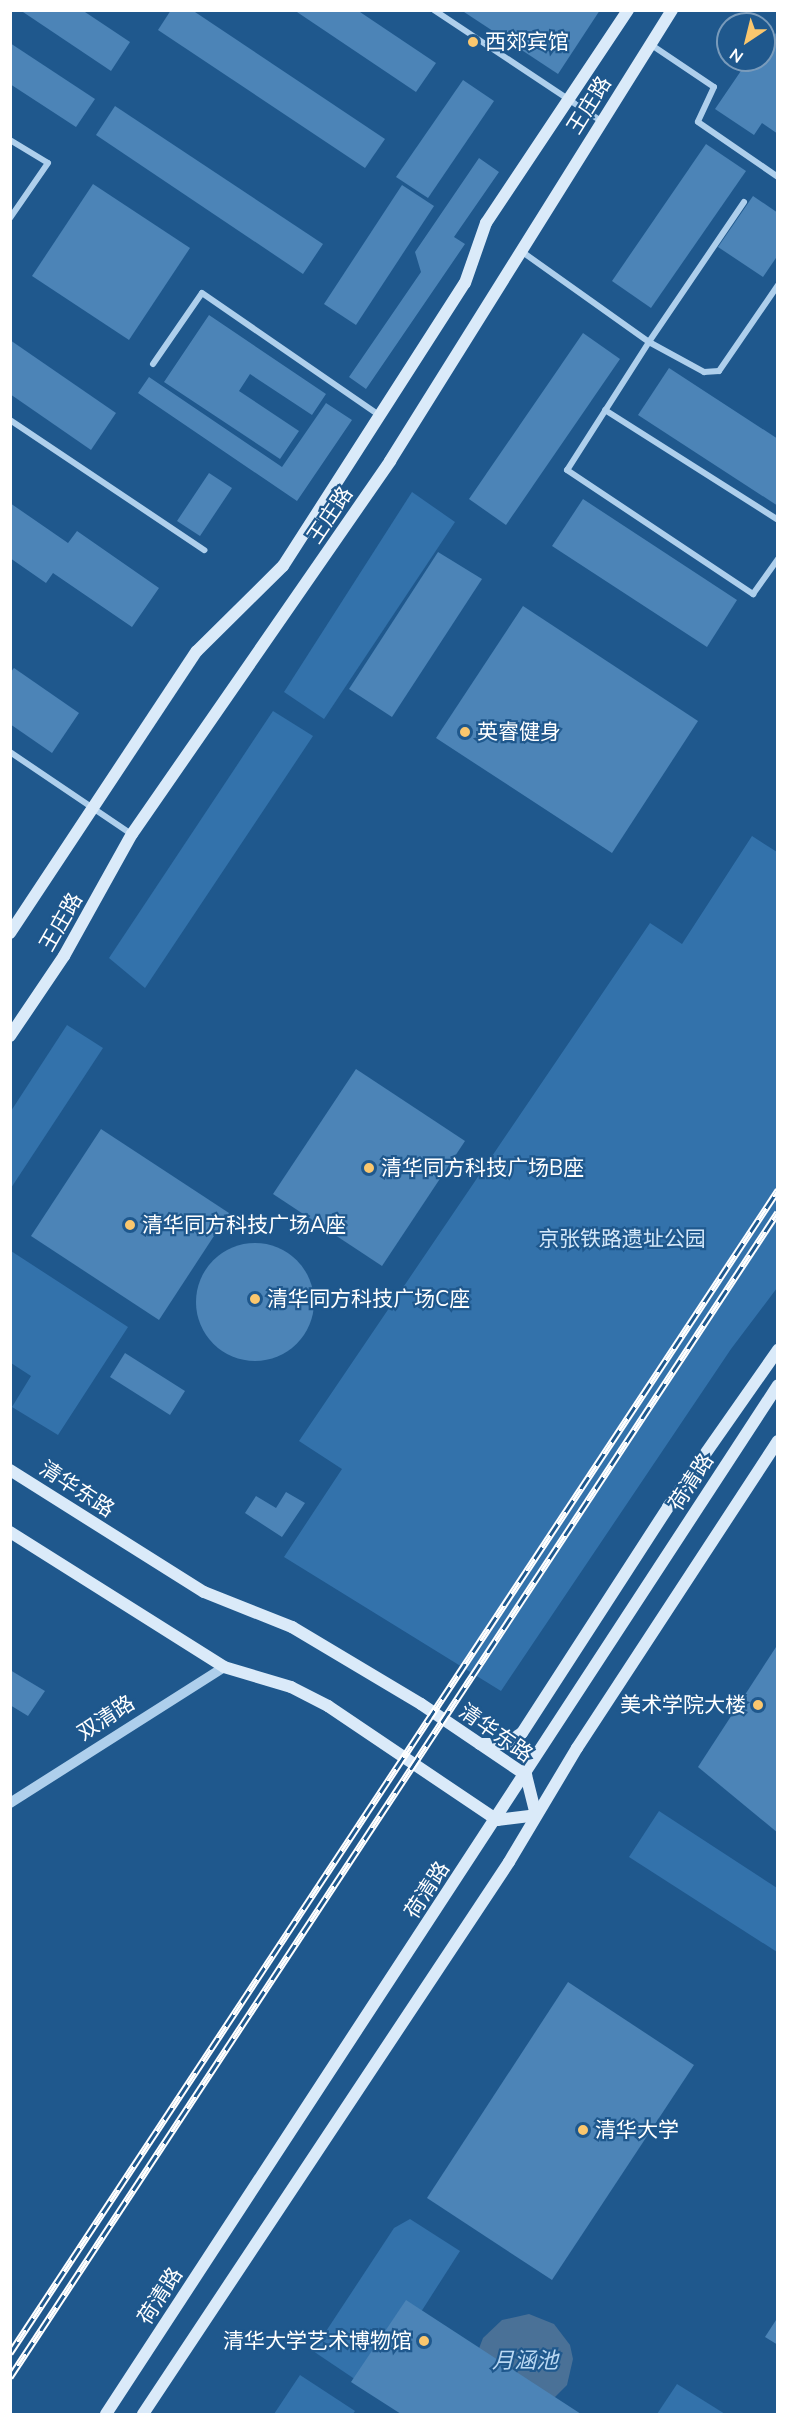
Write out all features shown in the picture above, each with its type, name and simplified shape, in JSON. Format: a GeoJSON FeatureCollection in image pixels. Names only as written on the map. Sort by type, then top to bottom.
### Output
{"type":"FeatureCollection","features":[{"type":"Feature","properties":{"kind":"main road","name":"王庄路"},"geometry":{"type":"LineString","coordinates":[[10,933],[197,651],[283,566],[465,283],[486,223],[628,10]]}},
{"type":"Feature","properties":{"kind":"main road","name":"王庄路"},"geometry":{"type":"LineString","coordinates":[[10,1036],[64,956],[132,834],[390,461],[672,10]]}},
{"type":"Feature","properties":{"kind":"main road"},"geometry":{"type":"LineString","coordinates":[[480,1744],[505,1744],[522,1733],[668,1507],[777,1350]]}},
{"type":"Feature","properties":{"kind":"main road","name":"荷清路"},"geometry":{"type":"LineString","coordinates":[[106,2415],[497,1820],[777,1385]]}},
{"type":"Feature","properties":{"kind":"main road"},"geometry":{"type":"LineString","coordinates":[[143,2415],[509,1862],[536,1815],[777,1441]]}},
{"type":"Feature","properties":{"kind":"main road","name":"清华东路"},"geometry":{"type":"LineString","coordinates":[[10,1470],[204,1592],[250,1608],[332,1649],[480,1744],[526,1775],[536,1815]]}},
{"type":"Feature","properties":{"kind":"main road"},"geometry":{"type":"LineString","coordinates":[[10,1532],[224,1667],[291,1687],[328,1706],[497,1820],[536,1815]]}},
{"type":"Feature","properties":{"kind":"street"},"geometry":{"type":"LineString","coordinates":[[434,10],[601,121]]}},
{"type":"Feature","properties":{"kind":"street"},"geometry":{"type":"LineString","coordinates":[[650,44],[714,87],[698,122],[777,177]]}},
{"type":"Feature","properties":{"kind":"street"},"geometry":{"type":"LineString","coordinates":[[10,140],[48,163],[10,218]]}},
{"type":"Feature","properties":{"kind":"street"},"geometry":{"type":"LineString","coordinates":[[744,202],[649,342],[567,470],[753,594],[777,559]]}},
{"type":"Feature","properties":{"kind":"street"},"geometry":{"type":"LineString","coordinates":[[521,251],[649,342],[704,372],[719,371],[777,285]]}},
{"type":"Feature","properties":{"kind":"street"},"geometry":{"type":"LineString","coordinates":[[153,364],[202,294],[380,415]]}},
{"type":"Feature","properties":{"kind":"street"},"geometry":{"type":"LineString","coordinates":[[605,410],[777,520]]}},
{"type":"Feature","properties":{"kind":"street"},"geometry":{"type":"LineString","coordinates":[[10,420],[204,550]]}},
{"type":"Feature","properties":{"kind":"street"},"geometry":{"type":"LineString","coordinates":[[10,752],[132,834]]}},
{"type":"Feature","properties":{"kind":"street","name":"双清路"},"geometry":{"type":"LineString","coordinates":[[10,1803],[224,1667]]}},
{"type":"Feature","properties":{"kind":"green space"},"geometry":{"type":"Polygon","coordinates":[[[412,492],[455,522],[324,719],[284,692],[412,492]]]}},
{"type":"Feature","properties":{"kind":"green space"},"geometry":{"type":"Polygon","coordinates":[[[273,711],[313,736],[145,988],[109,958],[273,711]]]}},
{"type":"Feature","properties":{"kind":"green space","name":"京张铁路遗址公园"},"geometry":{"type":"Polygon","coordinates":[[[752,836],[777,852],[777,1288],[731,1349],[501,1691],[284,1557],[342,1469],[299,1441],[650,923],[682,944],[752,836]]]}},
{"type":"Feature","properties":{"kind":"green space"},"geometry":{"type":"Polygon","coordinates":[[[67,1025],[103,1048],[11,1188],[11,1111],[67,1025]]]}},
{"type":"Feature","properties":{"kind":"green space"},"geometry":{"type":"Polygon","coordinates":[[[11,1251],[128,1327],[58,1435],[12,1407],[31,1376],[11,1363],[11,1251]]]}},
{"type":"Feature","properties":{"kind":"green space"},"geometry":{"type":"Polygon","coordinates":[[[659,1811],[777,1888],[777,1952],[629,1857],[659,1811]]]}},
{"type":"Feature","properties":{"kind":"green space"},"geometry":{"type":"Polygon","coordinates":[[[410,2219],[460,2251],[371,2390],[313,2351],[394,2228],[410,2219]]]}},
{"type":"Feature","properties":{"kind":"green space"},"geometry":{"type":"Polygon","coordinates":[[[300,2375],[355,2411],[353,2414],[274,2414],[300,2375]]]}},
{"type":"Feature","properties":{"kind":"green space"},"geometry":{"type":"Polygon","coordinates":[[[677,2384],[725,2414],[657,2414],[677,2384]]]}},
{"type":"Feature","properties":{"kind":"water","name":"月涵池"},"geometry":{"type":"Polygon","coordinates":[[[529,2314],[554,2324],[570,2345],[573,2359],[567,2385],[548,2404],[478,2351],[483,2338],[502,2320],[529,2314]]]}},
{"type":"Feature","properties":{"kind":"building"},"geometry":{"type":"Polygon","coordinates":[[[20,10],[82,10],[130,42],[111,71],[20,10]]]}},
{"type":"Feature","properties":{"kind":"building"},"geometry":{"type":"Polygon","coordinates":[[[171,10],[192,10],[385,139],[365,168],[158,30],[171,10]]]}},
{"type":"Feature","properties":{"kind":"building"},"geometry":{"type":"Polygon","coordinates":[[[294,10],[357,10],[436,63],[416,92],[294,10]]]}},
{"type":"Feature","properties":{"kind":"building"},"geometry":{"type":"Polygon","coordinates":[[[461,10],[600,10],[558,74],[461,10]]]}},
{"type":"Feature","properties":{"kind":"building"},"geometry":{"type":"Polygon","coordinates":[[[778,30],[778,134],[762,123],[754,135],[715,109],[740,72],[776,72],[776,33],[778,30]]]}},
{"type":"Feature","properties":{"kind":"building"},"geometry":{"type":"Polygon","coordinates":[[[10,43],[95,99],[76,127],[10,84],[10,43]]]}},
{"type":"Feature","properties":{"kind":"building"},"geometry":{"type":"Polygon","coordinates":[[[463,80],[494,101],[428,198],[396,177],[463,80]]]}},
{"type":"Feature","properties":{"kind":"building"},"geometry":{"type":"Polygon","coordinates":[[[115,106],[323,244],[303,274],[96,135],[115,106]]]}},
{"type":"Feature","properties":{"kind":"building"},"geometry":{"type":"Polygon","coordinates":[[[706,144],[746,171],[651,308],[612,281],[706,144]]]}},
{"type":"Feature","properties":{"kind":"building"},"geometry":{"type":"Polygon","coordinates":[[[479,158],[499,172],[454,237],[465,244],[366,389],[349,377],[421,272],[415,252],[479,158]]]}},
{"type":"Feature","properties":{"kind":"building"},"geometry":{"type":"Polygon","coordinates":[[[93,184],[190,248],[129,340],[32,276],[93,184]]]}},
{"type":"Feature","properties":{"kind":"building"},"geometry":{"type":"Polygon","coordinates":[[[402,185],[434,206],[356,325],[324,304],[402,185]]]}},
{"type":"Feature","properties":{"kind":"building"},"geometry":{"type":"Polygon","coordinates":[[[753,196],[778,213],[778,255],[763,277],[718,247],[753,196]]]}},
{"type":"Feature","properties":{"kind":"building"},"geometry":{"type":"Polygon","coordinates":[[[209,315],[326,394],[312,415],[250,374],[239,391],[299,431],[280,459],[164,382],[209,315]]]}},
{"type":"Feature","properties":{"kind":"building"},"geometry":{"type":"Polygon","coordinates":[[[583,333],[620,359],[506,525],[469,499],[583,333]]]}},
{"type":"Feature","properties":{"kind":"building"},"geometry":{"type":"Polygon","coordinates":[[[10,340],[116,413],[91,450],[10,394],[10,340]]]}},
{"type":"Feature","properties":{"kind":"building"},"geometry":{"type":"Polygon","coordinates":[[[669,368],[778,439],[778,506],[638,415],[669,368]]]}},
{"type":"Feature","properties":{"kind":"building"},"geometry":{"type":"Polygon","coordinates":[[[149,377],[282,467],[326,403],[352,420],[297,501],[138,393],[149,377]]]}},
{"type":"Feature","properties":{"kind":"building"},"geometry":{"type":"Polygon","coordinates":[[[209,473],[232,488],[200,536],[177,521],[209,473]]]}},
{"type":"Feature","properties":{"kind":"building"},"geometry":{"type":"Polygon","coordinates":[[[583,499],[737,600],[707,647],[552,546],[583,499]]]}},
{"type":"Feature","properties":{"kind":"building"},"geometry":{"type":"Polygon","coordinates":[[[10,503],[68,543],[77,531],[159,588],[132,627],[53,573],[46,583],[10,558],[10,503]]]}},
{"type":"Feature","properties":{"kind":"building"},"geometry":{"type":"Polygon","coordinates":[[[438,552],[482,579],[392,717],[349,689],[438,552]]]}},
{"type":"Feature","properties":{"kind":"building"},"geometry":{"type":"Polygon","coordinates":[[[523,606],[698,721],[612,853],[436,738],[523,606]]]}},
{"type":"Feature","properties":{"kind":"building"},"geometry":{"type":"Polygon","coordinates":[[[14,668],[79,713],[52,753],[10,724],[10,673],[14,668]]]}},
{"type":"Feature","properties":{"kind":"building","name":"清华同方科技广场B座"},"geometry":{"type":"Polygon","coordinates":[[[356,1069],[465,1141],[382,1266],[273,1194],[356,1069]]]}},
{"type":"Feature","properties":{"kind":"building","name":"清华同方科技广场A座"},"geometry":{"type":"Polygon","coordinates":[[[101,1129],[229,1213],[159,1320],[31,1236],[101,1129]]]}},
{"type":"Feature","properties":{"kind":"building","name":"清华同方科技广场C座"},"geometry":{"type":"Polygon","coordinates":[[[255,1243],[278,1247],[297,1260],[310,1279],[314,1302],[310,1325],[297,1344],[278,1357],[255,1361],[232,1357],[213,1344],[200,1325],[196,1302],[200,1279],[213,1260],[232,1247],[255,1243]]]}},
{"type":"Feature","properties":{"kind":"building"},"geometry":{"type":"Polygon","coordinates":[[[125,1353],[185,1391],[170,1415],[110,1377],[125,1353]]]}},
{"type":"Feature","properties":{"kind":"building"},"geometry":{"type":"Polygon","coordinates":[[[286,1492],[305,1503],[282,1537],[245,1513],[256,1496],[276,1508],[286,1492]]]}},
{"type":"Feature","properties":{"kind":"building","name":"美术学院大楼"},"geometry":{"type":"Polygon","coordinates":[[[778,1644],[778,1833],[698,1767],[778,1644]]]}},
{"type":"Feature","properties":{"kind":"building"},"geometry":{"type":"Polygon","coordinates":[[[10,1670],[45,1691],[28,1716],[10,1705],[10,1670]]]}},
{"type":"Feature","properties":{"kind":"building"},"geometry":{"type":"Polygon","coordinates":[[[568,1982],[694,2065],[552,2280],[427,2198],[568,1982]]]}},
{"type":"Feature","properties":{"kind":"building","name":"清华大学艺术博物馆"},"geometry":{"type":"Polygon","coordinates":[[[406,2300],[581,2414],[401,2414],[351,2382],[406,2300]]]}},
{"type":"Feature","properties":{"kind":"building"},"geometry":{"type":"Polygon","coordinates":[[[778,2317],[778,2345],[765,2337],[778,2317]]]}},
{"type":"Feature","properties":{"kind":"railway"},"geometry":{"type":"LineString","coordinates":[[10,2353],[778,1190]]}},
{"type":"Feature","properties":{"kind":"railway"},"geometry":{"type":"LineString","coordinates":[[10,2377],[778,1212]]}},
{"type":"Feature","properties":{"kind":"place","name":"西郊宾馆"},"geometry":{"type":"Point","coordinates":[473,42]}},
{"type":"Feature","properties":{"kind":"place","name":"英睿健身"},"geometry":{"type":"Point","coordinates":[465,732]}},
{"type":"Feature","properties":{"kind":"place","name":"清华同方科技广场B座"},"geometry":{"type":"Point","coordinates":[369,1168]}},
{"type":"Feature","properties":{"kind":"place","name":"清华同方科技广场A座"},"geometry":{"type":"Point","coordinates":[130,1225]}},
{"type":"Feature","properties":{"kind":"place","name":"清华同方科技广场C座"},"geometry":{"type":"Point","coordinates":[255,1299]}},
{"type":"Feature","properties":{"kind":"place","name":"美术学院大楼"},"geometry":{"type":"Point","coordinates":[758,1705]}},
{"type":"Feature","properties":{"kind":"place","name":"清华大学"},"geometry":{"type":"Point","coordinates":[583,2130]}},
{"type":"Feature","properties":{"kind":"place","name":"清华大学艺术博物馆"},"geometry":{"type":"Point","coordinates":[424,2341]}}]}
